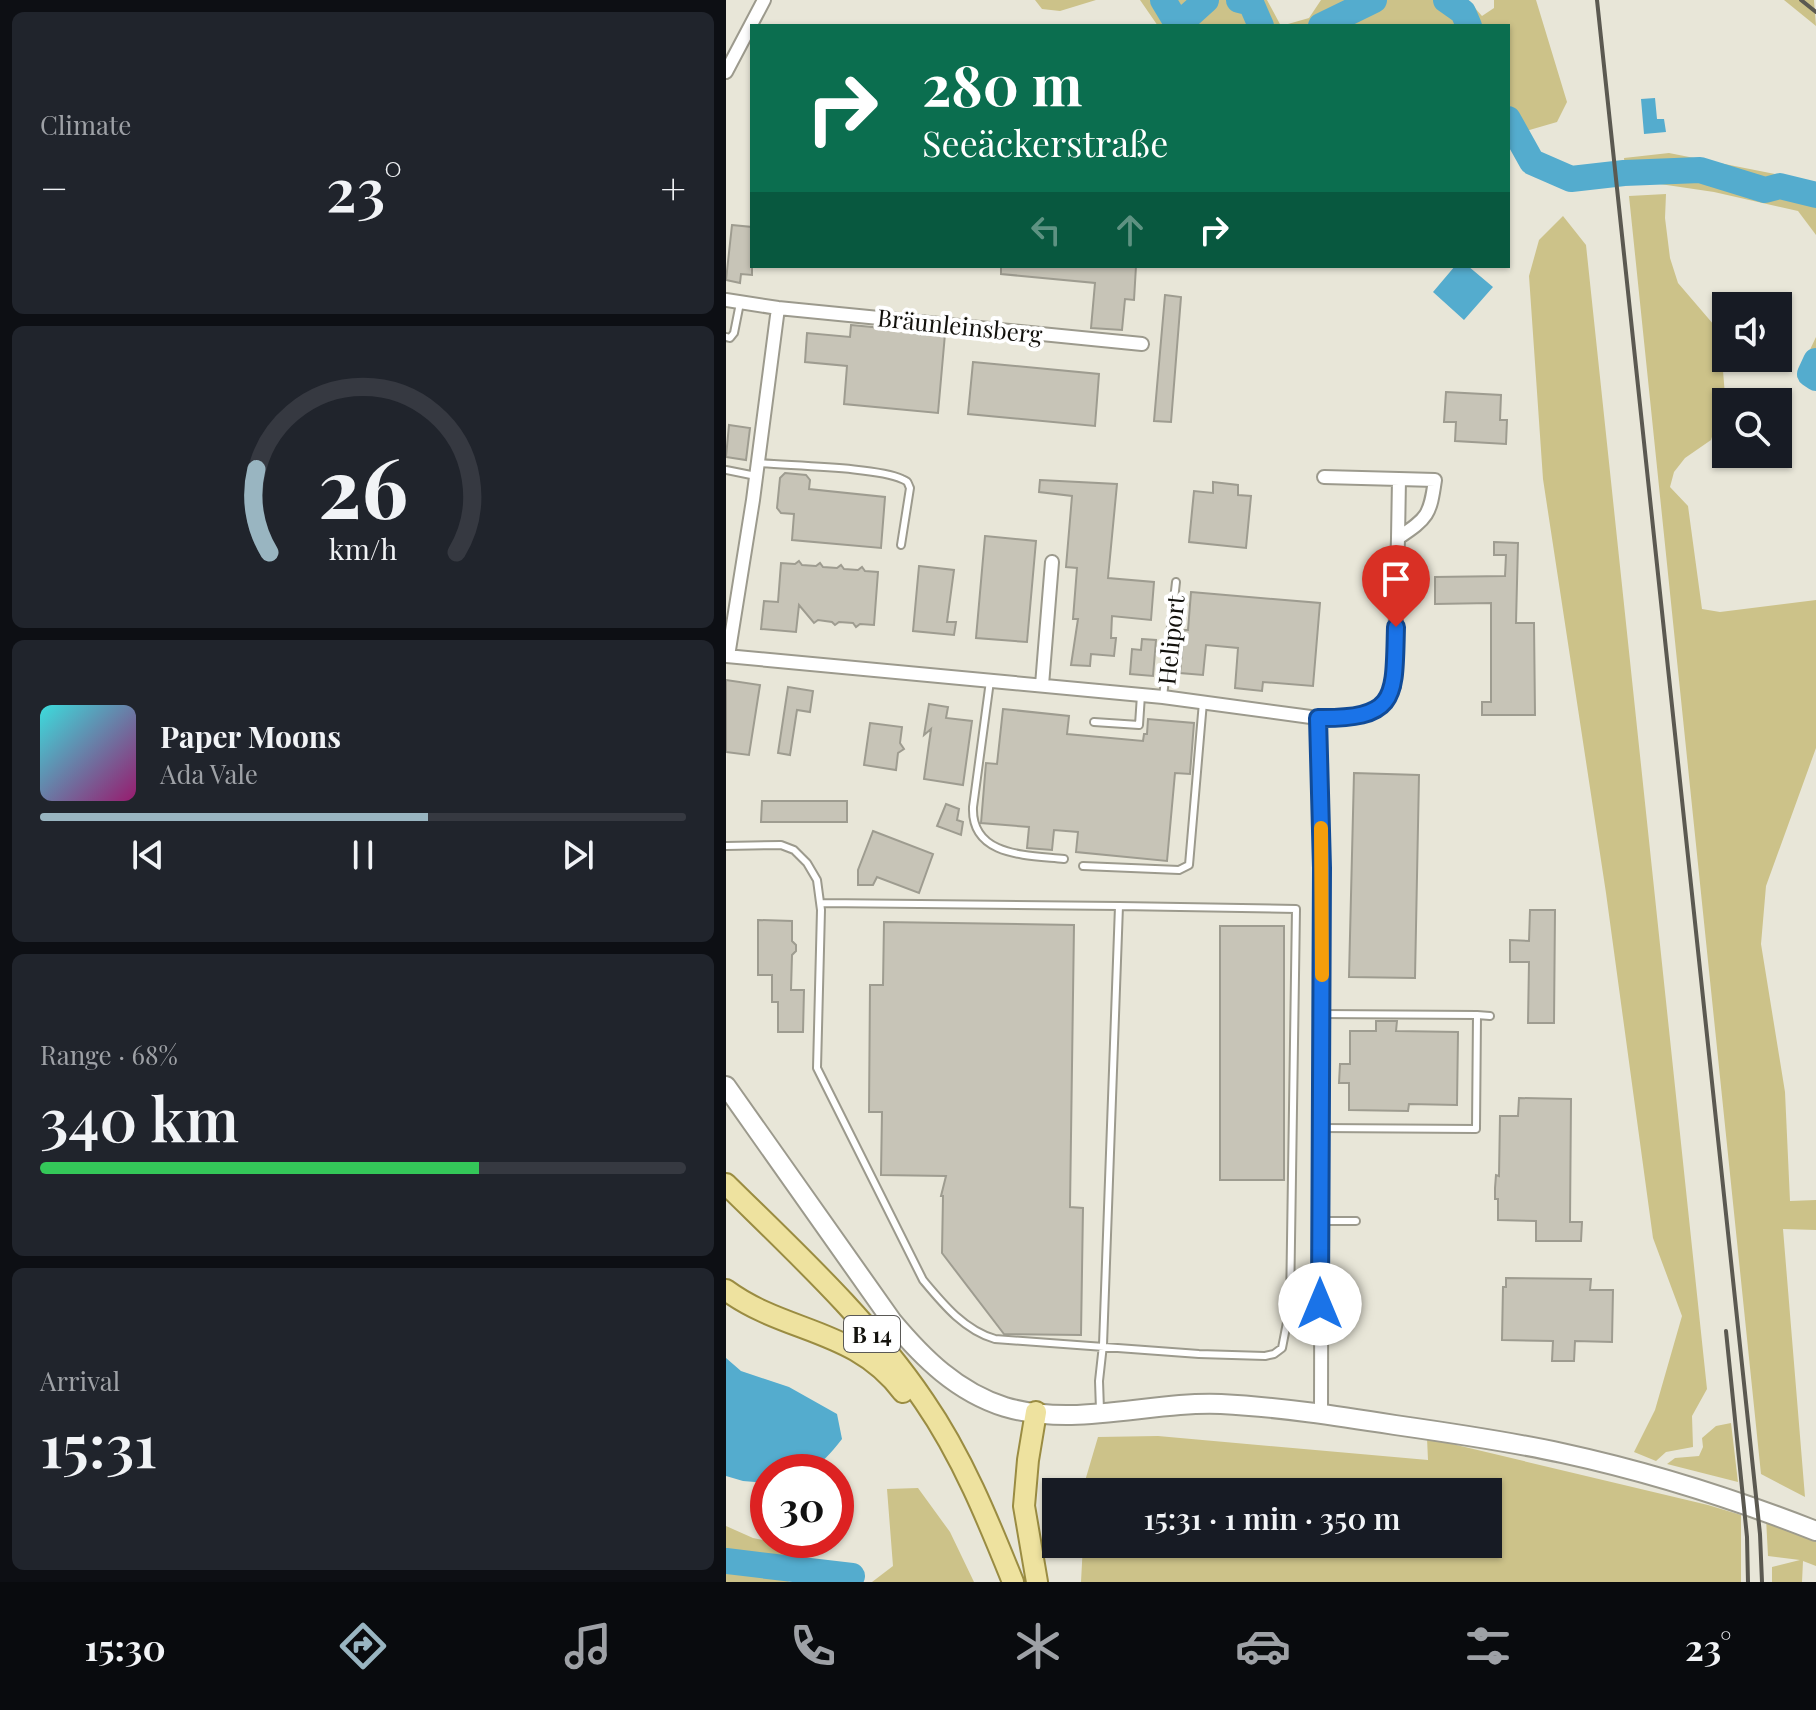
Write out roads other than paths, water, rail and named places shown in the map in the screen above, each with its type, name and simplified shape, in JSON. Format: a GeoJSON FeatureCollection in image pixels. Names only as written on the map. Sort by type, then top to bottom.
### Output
{"type":"FeatureCollection","features":[{"type":"Feature","properties":{"kind":"main road"},"geometry":{"type":"LineString","coordinates":[[726,1086],[892,1321],[919,1352],[948,1378],[1006,1407],[1086,1415],[1165,1406],[1221,1404],[1321,1414],[1486,1438],[1564,1453],[1654,1477],[1816,1531]]}},
{"type":"Feature","properties":{"kind":"main road","name":"B 14"},"geometry":{"type":"LineString","coordinates":[[726,1184],[880,1343],[925,1402],[984,1510],[1013,1582]]}},
{"type":"Feature","properties":{"kind":"main road"},"geometry":{"type":"LineString","coordinates":[[726,1290],[748,1307],[830,1336],[866,1356],[893,1379],[984,1510]]}},
{"type":"Feature","properties":{"kind":"main road"},"geometry":{"type":"LineString","coordinates":[[1036,1412],[1024,1506],[1037,1582]]}},
{"type":"Feature","properties":{"kind":"street"},"geometry":{"type":"LineString","coordinates":[[751,24],[764,0]]}},
{"type":"Feature","properties":{"kind":"street"},"geometry":{"type":"LineString","coordinates":[[726,72],[750,27]]}},
{"type":"Feature","properties":{"kind":"street","name":"Bräunleinsberg"},"geometry":{"type":"LineString","coordinates":[[726,300],[778,308],[1142,344]]}},
{"type":"Feature","properties":{"kind":"street"},"geometry":{"type":"LineString","coordinates":[[778,308],[757,470],[727,656],[1163,697],[1318,718],[1346,718],[1372,712],[1383,704],[1394,686],[1399,479]]}},
{"type":"Feature","properties":{"kind":"street"},"geometry":{"type":"LineString","coordinates":[[1324,477],[1435,480],[1431,510],[1398,538]]}},
{"type":"Feature","properties":{"kind":"street"},"geometry":{"type":"LineString","coordinates":[[1042,685],[1052,562]]}},
{"type":"Feature","properties":{"kind":"street"},"geometry":{"type":"LineString","coordinates":[[1318,718],[1322,868],[1321,1414]]}},
{"type":"Feature","properties":{"kind":"lane"},"geometry":{"type":"LineString","coordinates":[[726,337],[730,338],[734,333],[740,302]]}},
{"type":"Feature","properties":{"kind":"lane"},"geometry":{"type":"LineString","coordinates":[[726,470],[865,472],[900,478],[910,488],[901,545]]}},
{"type":"Feature","properties":{"kind":"lane","name":"Heliport"},"geometry":{"type":"LineString","coordinates":[[1163,697],[1176,582]]}},
{"type":"Feature","properties":{"kind":"lane"},"geometry":{"type":"LineString","coordinates":[[990,681],[973,807],[974,826],[982,839],[1007,851],[1064,859]]}},
{"type":"Feature","properties":{"kind":"lane"},"geometry":{"type":"LineString","coordinates":[[1094,722],[1139,725],[1141,695]]}},
{"type":"Feature","properties":{"kind":"lane"},"geometry":{"type":"LineString","coordinates":[[1083,866],[1179,870],[1189,865],[1203,702]]}},
{"type":"Feature","properties":{"kind":"lane"},"geometry":{"type":"LineString","coordinates":[[726,846],[781,845],[794,850],[807,863],[817,880],[821,903],[817,1068],[923,1280],[944,1305],[978,1334],[995,1339],[1199,1354],[1265,1356],[1282,1348],[1290,1307],[1296,909],[821,903]]}},
{"type":"Feature","properties":{"kind":"lane"},"geometry":{"type":"LineString","coordinates":[[1100,1414],[1119,906]]}},
{"type":"Feature","properties":{"kind":"lane"},"geometry":{"type":"LineString","coordinates":[[1322,1014],[1490,1016]]}},
{"type":"Feature","properties":{"kind":"lane"},"geometry":{"type":"LineString","coordinates":[[1321,1128],[1476,1129],[1477,1015]]}},
{"type":"Feature","properties":{"kind":"lane"},"geometry":{"type":"LineString","coordinates":[[1320,1221],[1356,1221]]}},
{"type":"Feature","properties":{"kind":"lane"},"geometry":{"type":"LineString","coordinates":[[1290,1307],[1353,1303]]}},
{"type":"Feature","properties":{"kind":"water"},"geometry":{"type":"Polygon","coordinates":[[[1655,98],[1657,119],[1664,119],[1666,132],[1644,134],[1641,99],[1655,98]]]}},
{"type":"Feature","properties":{"kind":"water"},"geometry":{"type":"Polygon","coordinates":[[[1453,268],[1470,268],[1493,287],[1464,320],[1433,292],[1453,268]]]}},
{"type":"Feature","properties":{"kind":"water"},"geometry":{"type":"Polygon","coordinates":[[[726,1358],[741,1371],[789,1387],[837,1414],[842,1439],[829,1454],[750,1454],[750,1482],[726,1476],[726,1358]]]}},
{"type":"Feature","properties":{"kind":"waterway"},"geometry":{"type":"LineString","coordinates":[[1163,0],[1175,20],[1185,19],[1206,0]]}},
{"type":"Feature","properties":{"kind":"waterway"},"geometry":{"type":"LineString","coordinates":[[1239,0],[1251,3],[1260,24]]}},
{"type":"Feature","properties":{"kind":"waterway"},"geometry":{"type":"LineString","coordinates":[[1325,24],[1374,0]]}},
{"type":"Feature","properties":{"kind":"waterway"},"geometry":{"type":"LineString","coordinates":[[1446,0],[1463,12],[1468,24]]}},
{"type":"Feature","properties":{"kind":"waterway"},"geometry":{"type":"LineString","coordinates":[[1510,123],[1532,162],[1571,179],[1700,170],[1765,190],[1780,186],[1816,195]]}},
{"type":"Feature","properties":{"kind":"waterway"},"geometry":{"type":"LineString","coordinates":[[1816,361],[1810,374],[1816,378]]}},
{"type":"Feature","properties":{"kind":"waterway"},"geometry":{"type":"LineString","coordinates":[[726,1561],[852,1576]]}},
{"type":"Feature","properties":{"kind":"railway"},"geometry":{"type":"LineString","coordinates":[[1597,0],[1760,1534],[1762,1582]]}},
{"type":"Feature","properties":{"kind":"railway"},"geometry":{"type":"LineString","coordinates":[[1801,0],[1816,12]]}},
{"type":"Feature","properties":{"kind":"railway"},"geometry":{"type":"LineString","coordinates":[[1726,1331],[1747,1537],[1748,1582]]}}]}
